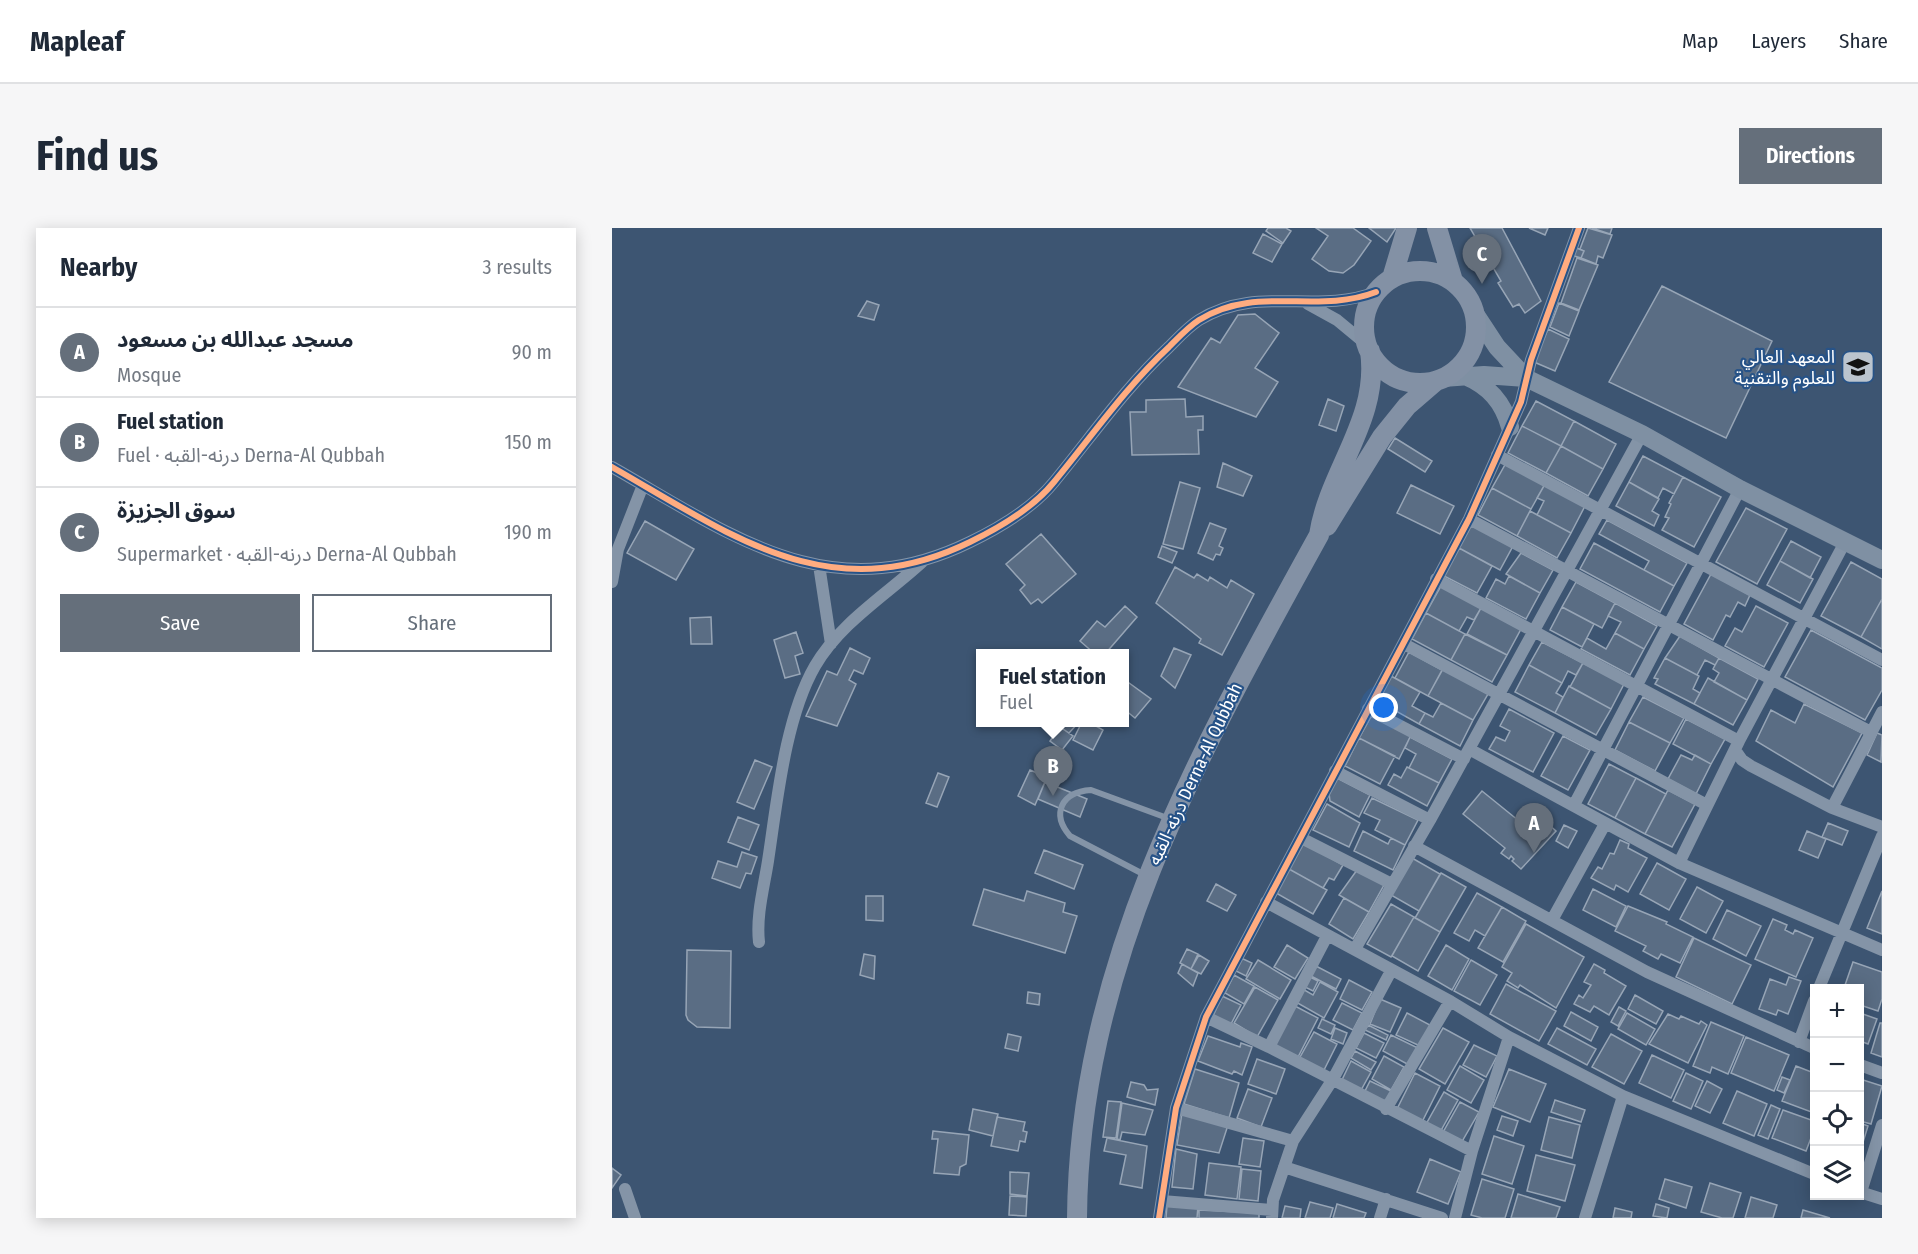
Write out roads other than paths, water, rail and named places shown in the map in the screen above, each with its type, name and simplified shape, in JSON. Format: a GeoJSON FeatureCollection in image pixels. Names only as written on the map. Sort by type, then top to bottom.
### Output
{"type":"FeatureCollection","features":[{"type":"Feature","properties":{"kind":"main road"},"geometry":{"type":"LineString","coordinates":[[1392,278],[1407,228]]}},
{"type":"Feature","properties":{"kind":"main road"},"geometry":{"type":"LineString","coordinates":[[1437,228],[1453,281]]}},
{"type":"Feature","properties":{"kind":"main road"},"geometry":{"type":"LineString","coordinates":[[1319,535],[1336,514],[1382,437],[1407,406],[1440,379],[1455,371],[1471,350],[1476,325],[1474,312],[1469,298],[1453,281],[1434,272],[1420,270],[1392,278],[1376,292],[1365,317],[1368,348],[1386,371],[1410,382],[1440,379],[1464,376],[1526,378]]}},
{"type":"Feature","properties":{"kind":"main road"},"geometry":{"type":"LineString","coordinates":[[1474,312],[1497,347],[1526,378],[1642,434],[1740,489],[1882,561]]}},
{"type":"Feature","properties":{"kind":"main road","name":"درنه-القبه Derna-Al Qubbah"},"geometry":{"type":"LineString","coordinates":[[1077,1218],[1081,1145],[1100,1034],[1117,966],[1147,876],[1221,712],[1319,535],[1330,495],[1365,414],[1372,377],[1368,348]]}},
{"type":"Feature","properties":{"kind":"main road"},"geometry":{"type":"LineString","coordinates":[[1464,376],[1481,384],[1496,397],[1510,427]]}},
{"type":"Feature","properties":{"kind":"street"},"geometry":{"type":"LineString","coordinates":[[1160,1218],[1176,1108],[1206,1017],[1469,519],[1510,427],[1579,228]]}},
{"type":"Feature","properties":{"kind":"street"},"geometry":{"type":"LineString","coordinates":[[612,467],[694,516],[750,545],[781,557],[819,565],[876,568],[923,561],[990,532],[1024,509],[1052,484],[1142,372],[1199,320],[1228,308],[1255,301],[1281,299],[1304,302],[1341,302],[1376,292]]}},
{"type":"Feature","properties":{"kind":"street"},"geometry":{"type":"LineString","coordinates":[[1304,302],[1337,320],[1368,348]]}},
{"type":"Feature","properties":{"kind":"street"},"geometry":{"type":"LineString","coordinates":[[1355,950],[1467,754],[1642,434]]}},
{"type":"Feature","properties":{"kind":"street"},"geometry":{"type":"LineString","coordinates":[[1497,455],[1882,660]]}},
{"type":"Feature","properties":{"kind":"street"},"geometry":{"type":"LineString","coordinates":[[612,582],[618,549],[643,485]]}},
{"type":"Feature","properties":{"kind":"street"},"geometry":{"type":"LineString","coordinates":[[1574,805],[1740,489]]}},
{"type":"Feature","properties":{"kind":"street"},"geometry":{"type":"LineString","coordinates":[[1469,519],[1870,732]]}},
{"type":"Feature","properties":{"kind":"street"},"geometry":{"type":"LineString","coordinates":[[1679,863],[1737,746],[1845,542]]}},
{"type":"Feature","properties":{"kind":"street"},"geometry":{"type":"LineString","coordinates":[[759,942],[757,929],[774,820],[800,698],[815,666],[831,644],[849,624],[923,561]]}},
{"type":"Feature","properties":{"kind":"street"},"geometry":{"type":"LineString","coordinates":[[819,565],[831,644]]}},
{"type":"Feature","properties":{"kind":"street"},"geometry":{"type":"LineString","coordinates":[[1436,579],[1636,687],[1737,746],[1751,766],[1832,808],[1882,827]]}},
{"type":"Feature","properties":{"kind":"street"},"geometry":{"type":"LineString","coordinates":[[1404,644],[1707,805]]}},
{"type":"Feature","properties":{"kind":"street"},"geometry":{"type":"LineString","coordinates":[[1368,709],[1574,805],[1605,825],[1679,863],[1840,934],[1882,950]]}},
{"type":"Feature","properties":{"kind":"street"},"geometry":{"type":"LineString","coordinates":[[1832,808],[1882,712]]}},
{"type":"Feature","properties":{"kind":"street"},"geometry":{"type":"LineString","coordinates":[[1335,771],[1430,820]]}},
{"type":"Feature","properties":{"kind":"street"},"geometry":{"type":"LineString","coordinates":[[1552,920],[1605,825]]}},
{"type":"Feature","properties":{"kind":"street"},"geometry":{"type":"LineString","coordinates":[[1821,984],[1882,836]]}},
{"type":"Feature","properties":{"kind":"street"},"geometry":{"type":"LineString","coordinates":[[1301,838],[1392,884]]}},
{"type":"Feature","properties":{"kind":"street"},"geometry":{"type":"LineString","coordinates":[[1414,846],[1647,972],[1810,1046]]}},
{"type":"Feature","properties":{"kind":"street"},"geometry":{"type":"LineString","coordinates":[[1266,902],[1450,1001],[1509,1037],[1623,1096],[1810,1172]]}},
{"type":"Feature","properties":{"kind":"street"},"geometry":{"type":"LineString","coordinates":[[1269,1047],[1327,936]]}},
{"type":"Feature","properties":{"kind":"street"},"geometry":{"type":"LineString","coordinates":[[1162,1201],[1272,1214],[1293,1142],[1334,1079],[1391,971]]}},
{"type":"Feature","properties":{"kind":"street"},"geometry":{"type":"LineString","coordinates":[[1386,1109],[1450,1001]]}},
{"type":"Feature","properties":{"kind":"street"},"geometry":{"type":"LineString","coordinates":[[1799,1042],[1810,1014]]}},
{"type":"Feature","properties":{"kind":"street"},"geometry":{"type":"LineString","coordinates":[[1206,1017],[1334,1079],[1386,1109],[1472,1151]]}},
{"type":"Feature","properties":{"kind":"street"},"geometry":{"type":"LineString","coordinates":[[1455,1218],[1472,1151],[1509,1037]]}},
{"type":"Feature","properties":{"kind":"street"},"geometry":{"type":"LineString","coordinates":[[1864,1066],[1882,1073]]}},
{"type":"Feature","properties":{"kind":"street"},"geometry":{"type":"LineString","coordinates":[[1585,1218],[1623,1096]]}},
{"type":"Feature","properties":{"kind":"street"},"geometry":{"type":"LineString","coordinates":[[1176,1108],[1293,1142]]}},
{"type":"Feature","properties":{"kind":"street"},"geometry":{"type":"LineString","coordinates":[[1864,1180],[1882,1125]]}},
{"type":"Feature","properties":{"kind":"street"},"geometry":{"type":"LineString","coordinates":[[1284,1167],[1442,1218]]}},
{"type":"Feature","properties":{"kind":"street"},"geometry":{"type":"LineString","coordinates":[[625,1189],[635,1218]]}},
{"type":"Feature","properties":{"kind":"street"},"geometry":{"type":"LineString","coordinates":[[1864,1193],[1882,1199]]}},
{"type":"Feature","properties":{"kind":"street"},"geometry":{"type":"LineString","coordinates":[[1380,1218],[1386,1199]]}},
{"type":"Feature","properties":{"kind":"lane"},"geometry":{"type":"LineString","coordinates":[[1147,876],[1070,836],[1062,827],[1059,814],[1064,800],[1078,790],[1090,790],[1171,819]]}},
{"type":"Feature","properties":{"kind":"place","name":"سوق الجزيزة"},"geometry":{"type":"Point","coordinates":[1482,284]}},
{"type":"Feature","properties":{"kind":"place","name":"المعهد العالي للعلوم والتقنية"},"geometry":{"type":"Point","coordinates":[1858,367]}},
{"type":"Feature","properties":{"kind":"place","name":"Fuel station"},"geometry":{"type":"Point","coordinates":[1053,796]}},
{"type":"Feature","properties":{"kind":"place","name":"مسجد عبدالله بن مسعود"},"geometry":{"type":"Point","coordinates":[1534,853]}}]}
